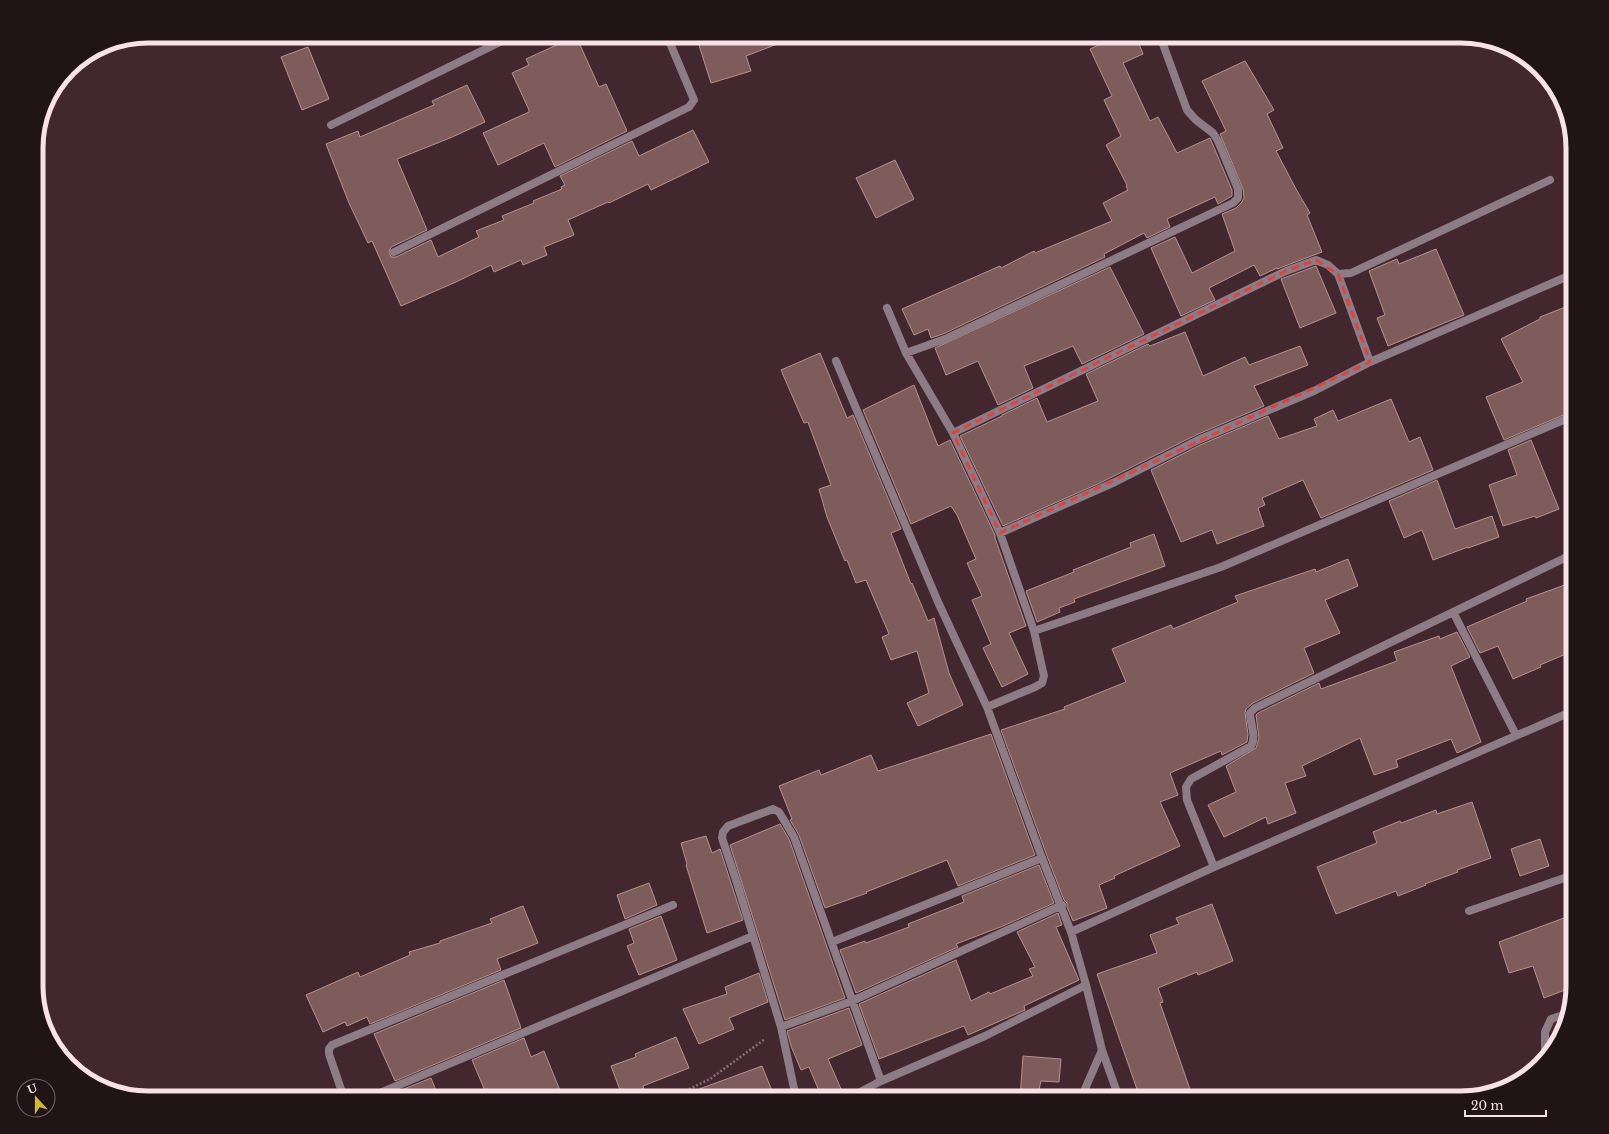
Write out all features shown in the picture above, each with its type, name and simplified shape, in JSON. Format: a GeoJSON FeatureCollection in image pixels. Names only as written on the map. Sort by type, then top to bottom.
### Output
{"type":"FeatureCollection","features":[{"type":"Feature","properties":{"kind":"street"},"geometry":{"type":"LineString","coordinates":[[331,125],[498,43]]}},
{"type":"Feature","properties":{"kind":"street"},"geometry":{"type":"LineString","coordinates":[[394,252],[689,107],[694,100],[670,43]]}},
{"type":"Feature","properties":{"kind":"street"},"geometry":{"type":"LineString","coordinates":[[906,353],[944,339],[1233,203],[1238,198],[1238,189],[1214,133],[1196,120],[1187,110],[1163,43]]}},
{"type":"Feature","properties":{"kind":"street"},"geometry":{"type":"LineString","coordinates":[[1338,274],[1351,273],[1550,180]]}},
{"type":"Feature","properties":{"kind":"street"},"geometry":{"type":"LineString","coordinates":[[953,433],[1286,271],[1316,260],[1328,265],[1338,274],[1370,362]]}},
{"type":"Feature","properties":{"kind":"street"},"geometry":{"type":"LineString","coordinates":[[1000,533],[1115,482],[1198,440],[1314,392],[1370,362],[1566,277]]}},
{"type":"Feature","properties":{"kind":"street"},"geometry":{"type":"LineString","coordinates":[[887,308],[906,353],[953,433],[1000,533],[1034,631],[1044,676],[1042,683],[987,707]]}},
{"type":"Feature","properties":{"kind":"street"},"geometry":{"type":"LineString","coordinates":[[836,361],[938,602],[987,707],[1042,858],[1062,905],[1086,985],[1102,1050],[1117,1091]]}},
{"type":"Feature","properties":{"kind":"street"},"geometry":{"type":"LineString","coordinates":[[1034,631],[1221,567],[1566,419]]}},
{"type":"Feature","properties":{"kind":"street"},"geometry":{"type":"LineString","coordinates":[[1214,867],[1187,800],[1186,788],[1191,778],[1251,746],[1254,737],[1250,713],[1255,708],[1566,557]]}},
{"type":"Feature","properties":{"kind":"street"},"geometry":{"type":"LineString","coordinates":[[1453,612],[1516,735]]}},
{"type":"Feature","properties":{"kind":"street"},"geometry":{"type":"LineString","coordinates":[[1071,932],[1214,867],[1566,714]]}},
{"type":"Feature","properties":{"kind":"street"},"geometry":{"type":"LineString","coordinates":[[795,1091],[781,1027],[722,838],[723,832],[728,826],[773,809],[780,812],[794,837],[880,1081]]}},
{"type":"Feature","properties":{"kind":"street"},"geometry":{"type":"LineString","coordinates":[[832,942],[1042,858]]}},
{"type":"Feature","properties":{"kind":"street"},"geometry":{"type":"LineString","coordinates":[[1469,911],[1566,877]]}},
{"type":"Feature","properties":{"kind":"street"},"geometry":{"type":"LineString","coordinates":[[342,1091],[329,1054],[329,1049],[332,1045],[673,905]]}},
{"type":"Feature","properties":{"kind":"street"},"geometry":{"type":"LineString","coordinates":[[781,1027],[852,1001],[1062,905]]}},
{"type":"Feature","properties":{"kind":"street"},"geometry":{"type":"LineString","coordinates":[[385,1091],[753,936]]}},
{"type":"Feature","properties":{"kind":"street"},"geometry":{"type":"LineString","coordinates":[[862,1091],[880,1081],[985,1036],[1086,985]]}},
{"type":"Feature","properties":{"kind":"street"},"geometry":{"type":"LineString","coordinates":[[1545,1049],[1545,1032],[1551,1019],[1561,1016]]}},
{"type":"Feature","properties":{"kind":"street"},"geometry":{"type":"LineString","coordinates":[[1084,1091],[1102,1050]]}},
{"type":"Feature","properties":{"kind":"path"},"geometry":{"type":"LineString","coordinates":[[685,1091],[710,1079],[781,1027]]}},
{"type":"Feature","properties":{"kind":"highlighted area"},"geometry":{"type":"Polygon","coordinates":[[[1316,260],[1338,274],[1370,362],[1000,533],[953,433],[1286,271],[1316,260]]]}},
{"type":"Feature","properties":{"kind":"building"},"geometry":{"type":"Polygon","coordinates":[[[561,43],[579,43],[599,87],[606,84],[627,131],[555,167],[544,143],[498,165],[483,133],[529,112],[512,73],[529,65],[526,59],[561,43]]]}},
{"type":"Feature","properties":{"kind":"building"},"geometry":{"type":"Polygon","coordinates":[[[698,43],[780,43],[746,56],[751,71],[711,83],[698,43]]]}},
{"type":"Feature","properties":{"kind":"building"},"geometry":{"type":"Polygon","coordinates":[[[1103,43],[1139,43],[1143,54],[1123,63],[1150,121],[1158,117],[1177,153],[1210,138],[1232,190],[1232,196],[1218,204],[1215,197],[1167,219],[1170,227],[1147,238],[1144,233],[1104,254],[1105,257],[943,334],[931,338],[928,329],[914,335],[902,309],[1000,266],[1001,268],[1034,251],[1035,253],[1112,221],[1103,203],[1128,190],[1127,185],[1106,145],[1121,136],[1104,100],[1112,96],[1090,49],[1103,43]]]}},
{"type":"Feature","properties":{"kind":"building"},"geometry":{"type":"Polygon","coordinates":[[[308,47],[329,99],[302,110],[281,57],[308,47]]]}},
{"type":"Feature","properties":{"kind":"building"},"geometry":{"type":"Polygon","coordinates":[[[1245,61],[1274,110],[1267,114],[1283,148],[1276,151],[1310,213],[1307,215],[1322,252],[1277,268],[1260,276],[1254,265],[1209,288],[1215,300],[1181,316],[1151,248],[1175,237],[1192,273],[1235,251],[1222,214],[1236,208],[1242,202],[1244,198],[1243,189],[1220,134],[1226,131],[1202,81],[1245,61]]]}},
{"type":"Feature","properties":{"kind":"building"},"geometry":{"type":"Polygon","coordinates":[[[467,85],[485,122],[397,159],[427,230],[391,247],[389,252],[391,257],[396,257],[431,240],[438,257],[479,237],[476,231],[504,220],[502,216],[534,203],[533,201],[562,189],[561,187],[565,185],[560,176],[632,141],[639,156],[693,130],[709,162],[651,190],[648,184],[609,203],[608,202],[568,220],[574,235],[544,247],[547,255],[523,265],[521,260],[494,272],[491,265],[401,306],[372,241],[368,243],[349,203],[326,144],[358,131],[360,137],[434,105],[432,101],[467,85]]]}},
{"type":"Feature","properties":{"kind":"building"},"geometry":{"type":"Polygon","coordinates":[[[895,160],[914,199],[876,218],[856,178],[895,160]]]}},
{"type":"Feature","properties":{"kind":"building"},"geometry":{"type":"Polygon","coordinates":[[[1436,249],[1464,315],[1388,346],[1377,318],[1385,315],[1369,271],[1397,259],[1399,264],[1436,249]]]}},
{"type":"Feature","properties":{"kind":"building"},"geometry":{"type":"Polygon","coordinates":[[[1316,266],[1336,313],[1300,328],[1281,279],[1316,266]]]}},
{"type":"Feature","properties":{"kind":"building"},"geometry":{"type":"Polygon","coordinates":[[[1110,267],[1144,334],[1082,364],[1073,346],[1024,366],[1033,388],[998,405],[978,361],[946,375],[935,348],[1110,267]]]}},
{"type":"Feature","properties":{"kind":"building"},"geometry":{"type":"Polygon","coordinates":[[[1566,307],[1566,414],[1504,440],[1486,397],[1523,382],[1501,339],[1540,319],[1540,317],[1566,307]]]}},
{"type":"Feature","properties":{"kind":"building"},"geometry":{"type":"Polygon","coordinates":[[[1185,332],[1203,376],[1245,357],[1249,365],[1300,346],[1308,365],[1254,386],[1264,406],[1196,435],[1100,483],[1003,526],[960,436],[1037,398],[1047,422],[1098,401],[1086,374],[1148,344],[1150,346],[1185,332]]]}},
{"type":"Feature","properties":{"kind":"building"},"geometry":{"type":"Polygon","coordinates":[[[820,353],[847,418],[853,415],[901,529],[891,533],[911,584],[912,583],[928,621],[934,618],[949,673],[963,705],[918,726],[907,703],[929,693],[917,651],[891,660],[882,637],[889,634],[866,580],[856,583],[847,560],[845,561],[827,517],[819,489],[831,485],[808,422],[804,423],[781,370],[820,353]]]}},
{"type":"Feature","properties":{"kind":"building"},"geometry":{"type":"Polygon","coordinates":[[[914,385],[938,446],[950,440],[995,535],[1026,626],[1009,633],[1028,674],[1002,687],[983,648],[991,644],[972,600],[982,596],[967,563],[976,559],[957,515],[951,506],[911,524],[863,410],[914,385]]]}},
{"type":"Feature","properties":{"kind":"building"},"geometry":{"type":"Polygon","coordinates":[[[1391,399],[1409,442],[1420,437],[1433,470],[1321,518],[1303,480],[1262,498],[1265,505],[1258,508],[1264,526],[1217,544],[1212,530],[1181,542],[1151,470],[1200,445],[1268,416],[1279,439],[1317,426],[1314,419],[1333,410],[1338,421],[1391,399]]]}},
{"type":"Feature","properties":{"kind":"building"},"geometry":{"type":"Polygon","coordinates":[[[1531,440],[1559,509],[1536,518],[1535,516],[1503,526],[1489,485],[1517,475],[1508,450],[1531,440]]]}},
{"type":"Feature","properties":{"kind":"building"},"geometry":{"type":"Polygon","coordinates":[[[1437,480],[1455,529],[1492,516],[1499,537],[1433,560],[1422,530],[1404,538],[1389,501],[1437,480]]]}},
{"type":"Feature","properties":{"kind":"building"},"geometry":{"type":"Polygon","coordinates":[[[1154,534],[1165,566],[1074,599],[1075,602],[1059,608],[1060,612],[1037,622],[1026,591],[1074,572],[1073,570],[1131,547],[1130,543],[1154,534]]]}},
{"type":"Feature","properties":{"kind":"building"},"geometry":{"type":"Polygon","coordinates":[[[1348,559],[1358,586],[1325,600],[1340,633],[1304,648],[1314,673],[1253,703],[1246,709],[1245,713],[1248,734],[1247,742],[1222,755],[1221,751],[1170,773],[1178,795],[1160,802],[1180,846],[1114,876],[1115,878],[1099,885],[1107,908],[1073,921],[1047,856],[1001,730],[1065,709],[1064,707],[1126,682],[1112,649],[1171,625],[1173,629],[1238,602],[1235,596],[1315,569],[1316,572],[1348,559]]]}},
{"type":"Feature","properties":{"kind":"building"},"geometry":{"type":"Polygon","coordinates":[[[1566,585],[1566,654],[1513,679],[1498,646],[1480,653],[1467,627],[1527,601],[1526,599],[1566,585]]]}},
{"type":"Feature","properties":{"kind":"building"},"geometry":{"type":"Polygon","coordinates":[[[1457,632],[1470,657],[1451,666],[1481,742],[1457,753],[1451,739],[1396,760],[1398,767],[1374,775],[1360,738],[1302,766],[1306,776],[1285,783],[1296,813],[1268,824],[1266,817],[1224,837],[1208,805],[1236,792],[1226,766],[1256,748],[1259,738],[1256,715],[1258,713],[1319,683],[1321,689],[1397,661],[1394,652],[1439,636],[1440,639],[1457,632]]]}},
{"type":"Feature","properties":{"kind":"building"},"geometry":{"type":"Polygon","coordinates":[[[991,734],[1035,855],[958,886],[947,860],[866,892],[867,893],[825,908],[799,835],[790,820],[792,819],[779,786],[819,770],[821,775],[871,755],[878,771],[991,734]]]}},
{"type":"Feature","properties":{"kind":"building"},"geometry":{"type":"Polygon","coordinates":[[[1472,802],[1491,858],[1457,870],[1458,872],[1398,896],[1396,891],[1336,914],[1317,867],[1377,843],[1373,832],[1400,821],[1401,823],[1436,810],[1437,814],[1472,802]]]}},
{"type":"Feature","properties":{"kind":"building"},"geometry":{"type":"Polygon","coordinates":[[[780,824],[789,839],[845,998],[785,1020],[730,845],[780,824]]]}},
{"type":"Feature","properties":{"kind":"building"},"geometry":{"type":"Polygon","coordinates":[[[706,836],[712,853],[720,849],[743,920],[707,933],[686,865],[681,843],[706,836]]]}},
{"type":"Feature","properties":{"kind":"building"},"geometry":{"type":"Polygon","coordinates":[[[1540,839],[1549,866],[1520,876],[1511,849],[1540,839]]]}},
{"type":"Feature","properties":{"kind":"building"},"geometry":{"type":"Polygon","coordinates":[[[1039,865],[1054,903],[1003,926],[956,944],[958,947],[856,993],[840,950],[865,941],[866,943],[909,927],[908,924],[964,902],[962,896],[1039,865]]]}},
{"type":"Feature","properties":{"kind":"building"},"geometry":{"type":"Polygon","coordinates":[[[649,883],[657,905],[625,919],[617,895],[649,883]]]}},
{"type":"Feature","properties":{"kind":"building"},"geometry":{"type":"Polygon","coordinates":[[[1212,904],[1233,961],[1198,975],[1197,972],[1158,988],[1163,1002],[1160,1003],[1191,1091],[1138,1091],[1097,974],[1157,953],[1150,935],[1179,924],[1176,918],[1212,904]]]}},
{"type":"Feature","properties":{"kind":"building"},"geometry":{"type":"Polygon","coordinates":[[[523,906],[538,943],[497,959],[501,970],[370,1024],[367,1017],[347,1026],[345,1022],[323,1032],[306,995],[358,972],[360,977],[410,955],[409,952],[440,943],[440,941],[492,923],[490,919],[523,906]]]}},
{"type":"Feature","properties":{"kind":"building"},"geometry":{"type":"Polygon","coordinates":[[[1058,913],[1062,925],[1056,927],[1079,980],[1024,1006],[1025,1010],[968,1035],[964,1026],[879,1059],[859,1004],[956,960],[971,1001],[989,992],[990,994],[1033,976],[1029,969],[1035,967],[1017,932],[1058,913]]]}},
{"type":"Feature","properties":{"kind":"building"},"geometry":{"type":"Polygon","coordinates":[[[661,916],[677,960],[639,975],[627,946],[634,943],[629,929],[661,916]]]}},
{"type":"Feature","properties":{"kind":"building"},"geometry":{"type":"Polygon","coordinates":[[[1564,918],[1566,924],[1566,990],[1544,998],[1533,966],[1509,973],[1499,942],[1564,918]]]}},
{"type":"Feature","properties":{"kind":"building"},"geometry":{"type":"Polygon","coordinates":[[[759,973],[768,1002],[729,1018],[734,1029],[699,1044],[683,1009],[727,994],[725,987],[759,973]]]}},
{"type":"Feature","properties":{"kind":"building"},"geometry":{"type":"Polygon","coordinates":[[[504,980],[521,1028],[395,1081],[374,1034],[504,980]]]}},
{"type":"Feature","properties":{"kind":"building"},"geometry":{"type":"Polygon","coordinates":[[[849,1008],[862,1045],[828,1059],[842,1091],[819,1091],[809,1067],[801,1070],[791,1046],[787,1031],[849,1008]]]}},
{"type":"Feature","properties":{"kind":"building"},"geometry":{"type":"Polygon","coordinates":[[[676,1037],[689,1068],[643,1086],[644,1091],[620,1091],[611,1066],[636,1057],[635,1054],[676,1037]]]}},
{"type":"Feature","properties":{"kind":"building"},"geometry":{"type":"Polygon","coordinates":[[[524,1038],[531,1057],[544,1051],[560,1091],[485,1091],[472,1060],[524,1038]]]}},
{"type":"Feature","properties":{"kind":"building"},"geometry":{"type":"Polygon","coordinates":[[[1023,1056],[1061,1059],[1059,1082],[1041,1081],[1039,1091],[1020,1091],[1023,1056]]]}},
{"type":"Feature","properties":{"kind":"building"},"geometry":{"type":"Polygon","coordinates":[[[762,1066],[772,1091],[694,1091],[762,1066]]]}},
{"type":"Feature","properties":{"kind":"building"},"geometry":{"type":"Polygon","coordinates":[[[431,1078],[436,1091],[399,1091],[431,1078]]]}}]}
